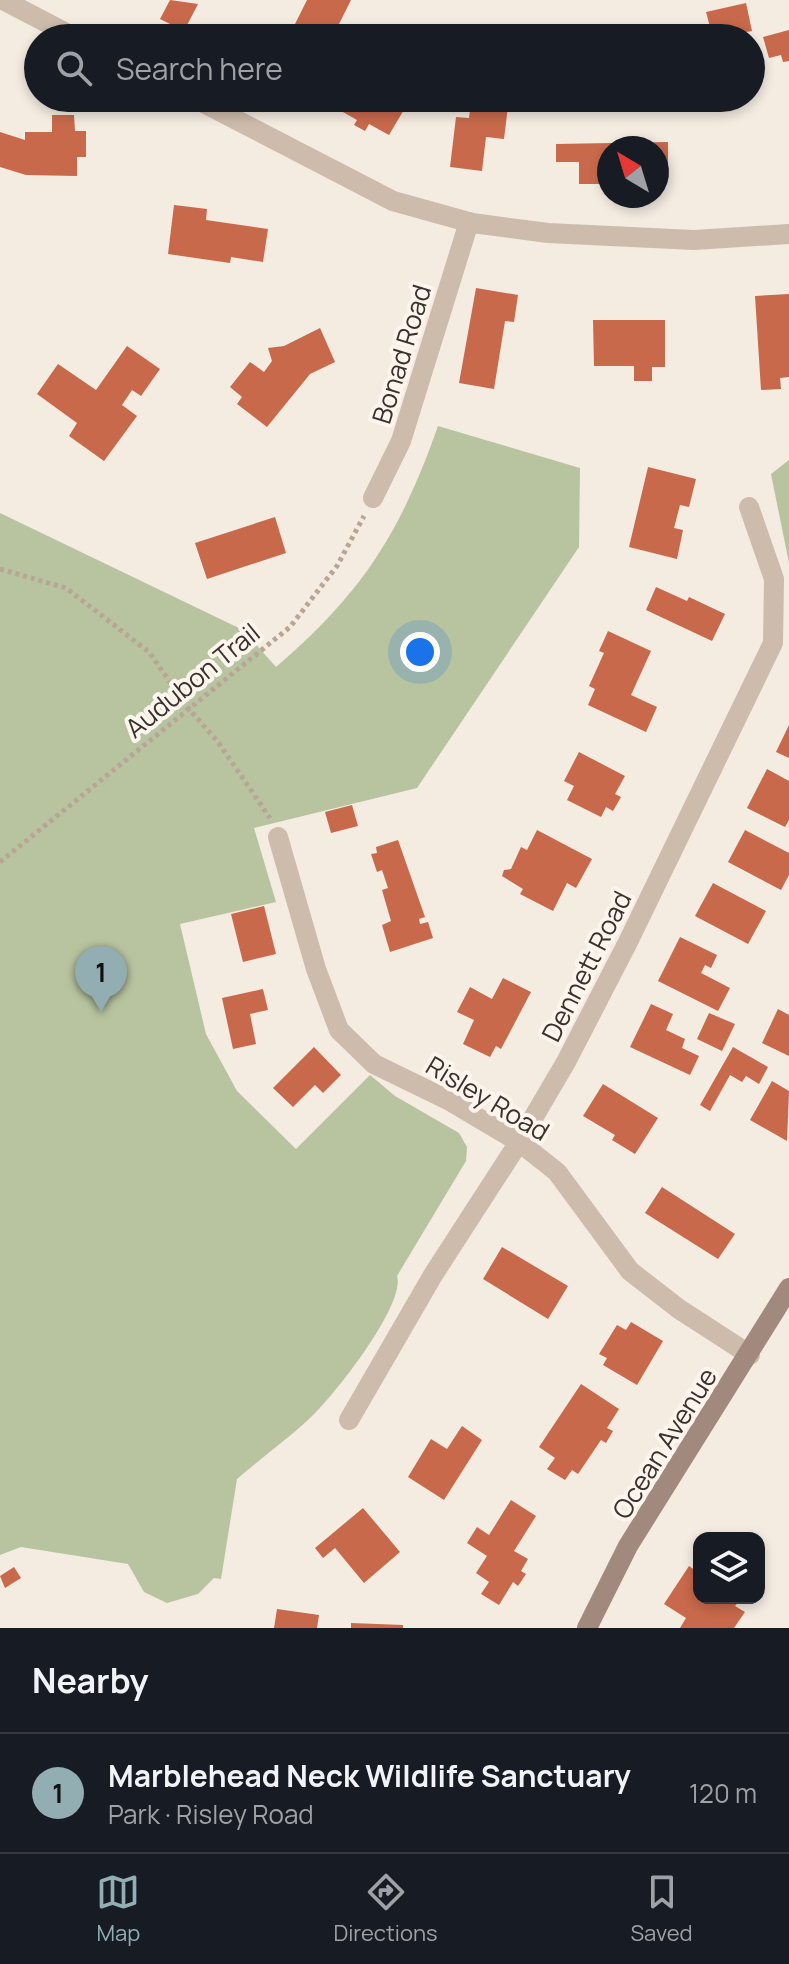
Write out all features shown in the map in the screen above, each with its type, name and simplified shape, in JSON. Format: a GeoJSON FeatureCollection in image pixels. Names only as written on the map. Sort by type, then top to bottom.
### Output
{"type":"FeatureCollection","features":[{"type":"Feature","properties":{"kind":"main road","name":"Ocean Avenue"},"geometry":{"type":"LineString","coordinates":[[587,1628],[628,1546],[789,1288]]}},
{"type":"Feature","properties":{"kind":"street"},"geometry":{"type":"LineString","coordinates":[[3,0],[49,24]]}},
{"type":"Feature","properties":{"kind":"street"},"geometry":{"type":"LineString","coordinates":[[221,112],[393,201],[469,222],[548,233],[694,240],[789,234]]}},
{"type":"Feature","properties":{"kind":"street","name":"Bonad Road"},"geometry":{"type":"LineString","coordinates":[[373,498],[401,441],[469,222]]}},
{"type":"Feature","properties":{"kind":"street","name":"Dennett Road"},"geometry":{"type":"LineString","coordinates":[[349,1420],[433,1275],[519,1142],[628,942],[773,643],[774,579],[749,507]]}},
{"type":"Feature","properties":{"kind":"street","name":"Risley Road"},"geometry":{"type":"LineString","coordinates":[[278,837],[316,969],[339,1030],[374,1064],[448,1100],[519,1142],[557,1172],[630,1271],[679,1309],[750,1355]]}},
{"type":"Feature","properties":{"kind":"path","name":"Audubon Trail"},"geometry":{"type":"LineString","coordinates":[[0,862],[290,627],[337,566],[373,498]]}},
{"type":"Feature","properties":{"kind":"path"},"geometry":{"type":"LineString","coordinates":[[0,569],[66,588],[149,652],[265,808],[278,837]]}},
{"type":"Feature","properties":{"kind":"green space"},"geometry":{"type":"Polygon","coordinates":[[[438,426],[580,468],[579,547],[417,788],[254,828],[276,902],[180,924],[206,1034],[237,1091],[296,1149],[370,1075],[395,1096],[459,1133],[467,1147],[466,1161],[397,1276],[397,1290],[379,1329],[349,1373],[299,1428],[237,1479],[221,1579],[214,1578],[198,1594],[167,1603],[144,1592],[128,1564],[21,1547],[0,1555],[0,513],[243,630],[276,667],[332,613],[375,559],[409,499],[438,426]]]}},
{"type":"Feature","properties":{"kind":"green space"},"geometry":{"type":"Polygon","coordinates":[[[789,460],[789,563],[771,474],[789,460]]]}},
{"type":"Feature","properties":{"kind":"building"},"geometry":{"type":"Polygon","coordinates":[[[170,0],[198,4],[188,24],[170,24],[160,19],[170,0]]]}},
{"type":"Feature","properties":{"kind":"building"},"geometry":{"type":"Polygon","coordinates":[[[307,0],[351,0],[339,24],[295,24],[307,0]]]}},
{"type":"Feature","properties":{"kind":"building"},"geometry":{"type":"Polygon","coordinates":[[[746,3],[750,24],[709,24],[706,12],[746,3]]]}},
{"type":"Feature","properties":{"kind":"building"},"geometry":{"type":"Polygon","coordinates":[[[789,30],[789,61],[783,62],[781,55],[769,58],[765,36],[789,30]]]}},
{"type":"Feature","properties":{"kind":"building"},"geometry":{"type":"Polygon","coordinates":[[[343,112],[403,112],[389,135],[369,124],[365,131],[354,125],[357,120],[343,112]]]}},
{"type":"Feature","properties":{"kind":"building"},"geometry":{"type":"Polygon","coordinates":[[[470,112],[507,112],[504,139],[486,137],[482,171],[450,167],[456,117],[469,118],[470,112]]]}},
{"type":"Feature","properties":{"kind":"building"},"geometry":{"type":"Polygon","coordinates":[[[52,115],[74,115],[75,131],[86,131],[86,157],[77,157],[77,176],[26,175],[0,167],[0,132],[25,140],[25,132],[52,132],[52,115]]]}},
{"type":"Feature","properties":{"kind":"building"},"geometry":{"type":"Polygon","coordinates":[[[597,143],[597,184],[579,184],[579,162],[556,162],[556,144],[597,143]]]}},
{"type":"Feature","properties":{"kind":"building"},"geometry":{"type":"Polygon","coordinates":[[[174,205],[207,209],[206,220],[268,229],[263,262],[231,257],[230,263],[168,254],[174,205]]]}},
{"type":"Feature","properties":{"kind":"building"},"geometry":{"type":"Polygon","coordinates":[[[476,288],[518,295],[514,322],[505,321],[494,389],[459,383],[476,288]]]}},
{"type":"Feature","properties":{"kind":"building"},"geometry":{"type":"Polygon","coordinates":[[[789,294],[789,377],[780,378],[781,389],[761,390],[755,296],[789,294]]]}},
{"type":"Feature","properties":{"kind":"building"},"geometry":{"type":"Polygon","coordinates":[[[593,320],[665,320],[665,367],[652,367],[652,381],[634,381],[634,366],[594,366],[593,320]]]}},
{"type":"Feature","properties":{"kind":"building"},"geometry":{"type":"Polygon","coordinates":[[[320,328],[335,362],[310,374],[267,427],[237,404],[242,397],[230,387],[250,362],[264,372],[272,361],[268,348],[284,346],[320,328]]]}},
{"type":"Feature","properties":{"kind":"building"},"geometry":{"type":"Polygon","coordinates":[[[127,346],[160,369],[141,396],[132,390],[122,405],[137,416],[104,461],[69,436],[77,423],[37,394],[58,364],[96,390],[127,346]]]}},
{"type":"Feature","properties":{"kind":"building"},"geometry":{"type":"Polygon","coordinates":[[[648,467],[696,479],[689,507],[680,505],[674,528],[683,530],[677,559],[629,547],[648,467]]]}},
{"type":"Feature","properties":{"kind":"building"},"geometry":{"type":"Polygon","coordinates":[[[275,517],[286,553],[207,579],[195,543],[275,517]]]}},
{"type":"Feature","properties":{"kind":"building"},"geometry":{"type":"Polygon","coordinates":[[[656,587],[687,601],[689,597],[725,614],[712,641],[646,610],[656,587]]]}},
{"type":"Feature","properties":{"kind":"building"},"geometry":{"type":"Polygon","coordinates":[[[608,631],[651,651],[631,695],[657,707],[646,732],[588,705],[595,689],[589,686],[604,653],[599,651],[608,631]]]}},
{"type":"Feature","properties":{"kind":"building"},"geometry":{"type":"Polygon","coordinates":[[[789,725],[789,758],[776,752],[789,725]]]}},
{"type":"Feature","properties":{"kind":"building"},"geometry":{"type":"Polygon","coordinates":[[[579,752],[625,776],[615,794],[621,797],[613,811],[606,807],[601,817],[567,800],[574,786],[564,781],[579,752]]]}},
{"type":"Feature","properties":{"kind":"building"},"geometry":{"type":"Polygon","coordinates":[[[767,769],[789,781],[789,820],[785,827],[747,808],[767,769]]]}},
{"type":"Feature","properties":{"kind":"building"},"geometry":{"type":"Polygon","coordinates":[[[352,805],[358,826],[331,833],[325,812],[352,805]]]}},
{"type":"Feature","properties":{"kind":"building"},"geometry":{"type":"Polygon","coordinates":[[[537,830],[592,859],[576,888],[567,883],[553,911],[520,894],[523,889],[502,876],[504,870],[511,869],[521,847],[527,850],[537,830]]]}},
{"type":"Feature","properties":{"kind":"building"},"geometry":{"type":"Polygon","coordinates":[[[745,830],[789,853],[789,875],[781,890],[728,862],[745,830]]]}},
{"type":"Feature","properties":{"kind":"building"},"geometry":{"type":"Polygon","coordinates":[[[398,840],[425,917],[419,919],[420,924],[428,922],[433,938],[390,952],[382,925],[391,921],[382,890],[388,888],[382,870],[377,872],[371,854],[377,853],[376,847],[398,840]]]}},
{"type":"Feature","properties":{"kind":"building"},"geometry":{"type":"Polygon","coordinates":[[[713,883],[766,911],[748,944],[695,916],[713,883]]]}},
{"type":"Feature","properties":{"kind":"building"},"geometry":{"type":"Polygon","coordinates":[[[264,906],[276,954],[243,962],[231,914],[264,906]]]}},
{"type":"Feature","properties":{"kind":"building"},"geometry":{"type":"Polygon","coordinates":[[[680,937],[717,955],[711,968],[705,965],[701,973],[730,988],[718,1011],[658,981],[680,937]]]}},
{"type":"Feature","properties":{"kind":"building"},"geometry":{"type":"Polygon","coordinates":[[[503,978],[531,992],[501,1049],[496,1046],[490,1057],[463,1044],[474,1020],[457,1012],[470,987],[492,999],[503,978]]]}},
{"type":"Feature","properties":{"kind":"building"},"geometry":{"type":"Polygon","coordinates":[[[263,989],[268,1010],[250,1014],[256,1044],[233,1049],[222,998],[263,989]]]}},
{"type":"Feature","properties":{"kind":"building"},"geometry":{"type":"Polygon","coordinates":[[[651,1004],[673,1014],[666,1030],[685,1039],[682,1048],[699,1056],[690,1075],[630,1047],[651,1004]]]}},
{"type":"Feature","properties":{"kind":"building"},"geometry":{"type":"Polygon","coordinates":[[[778,1009],[789,1015],[789,1056],[762,1043],[778,1009]]]}},
{"type":"Feature","properties":{"kind":"building"},"geometry":{"type":"Polygon","coordinates":[[[709,1013],[735,1024],[722,1051],[697,1039],[709,1013]]]}},
{"type":"Feature","properties":{"kind":"building"},"geometry":{"type":"Polygon","coordinates":[[[314,1047],[341,1075],[323,1093],[315,1085],[293,1107],[273,1088],[314,1047]]]}},
{"type":"Feature","properties":{"kind":"building"},"geometry":{"type":"Polygon","coordinates":[[[733,1047],[768,1067],[759,1084],[746,1076],[742,1082],[730,1075],[710,1111],[700,1105],[733,1047]]]}},
{"type":"Feature","properties":{"kind":"building"},"geometry":{"type":"Polygon","coordinates":[[[772,1081],[789,1091],[787,1141],[750,1120],[772,1081]]]}},
{"type":"Feature","properties":{"kind":"building"},"geometry":{"type":"Polygon","coordinates":[[[603,1084],[658,1118],[635,1154],[612,1140],[615,1135],[583,1116],[603,1084]]]}},
{"type":"Feature","properties":{"kind":"building"},"geometry":{"type":"Polygon","coordinates":[[[662,1187],[735,1234],[718,1259],[645,1213],[662,1187]]]}},
{"type":"Feature","properties":{"kind":"building"},"geometry":{"type":"Polygon","coordinates":[[[502,1247],[568,1286],[548,1319],[483,1279],[502,1247]]]}},
{"type":"Feature","properties":{"kind":"building"},"geometry":{"type":"Polygon","coordinates":[[[631,1322],[663,1341],[637,1385],[603,1365],[607,1358],[599,1354],[617,1325],[626,1330],[631,1322]]]}},
{"type":"Feature","properties":{"kind":"building"},"geometry":{"type":"Polygon","coordinates":[[[581,1384],[619,1409],[607,1428],[613,1431],[606,1443],[601,1440],[578,1474],[572,1470],[565,1480],[547,1469],[555,1458],[539,1447],[581,1384]]]}},
{"type":"Feature","properties":{"kind":"building"},"geometry":{"type":"Polygon","coordinates":[[[462,1426],[482,1440],[444,1500],[408,1477],[431,1439],[447,1449],[462,1426]]]}},
{"type":"Feature","properties":{"kind":"building"},"geometry":{"type":"Polygon","coordinates":[[[511,1500],[536,1516],[514,1551],[528,1559],[521,1571],[526,1574],[518,1586],[513,1582],[499,1605],[481,1594],[489,1582],[476,1573],[487,1556],[467,1543],[477,1527],[489,1535],[511,1500]]]}},
{"type":"Feature","properties":{"kind":"building"},"geometry":{"type":"Polygon","coordinates":[[[363,1508],[400,1552],[364,1583],[335,1548],[323,1558],[315,1548],[363,1508]]]}},
{"type":"Feature","properties":{"kind":"building"},"geometry":{"type":"Polygon","coordinates":[[[689,1566],[693,1569],[693,1604],[737,1604],[735,1606],[745,1612],[734,1628],[680,1628],[686,1618],[664,1604],[689,1566]]]}},
{"type":"Feature","properties":{"kind":"building"},"geometry":{"type":"Polygon","coordinates":[[[14,1567],[21,1578],[5,1588],[0,1576],[14,1567]]]}},
{"type":"Feature","properties":{"kind":"building"},"geometry":{"type":"Polygon","coordinates":[[[277,1609],[319,1615],[317,1628],[274,1628],[277,1609]]]}},
{"type":"Feature","properties":{"kind":"building"},"geometry":{"type":"Polygon","coordinates":[[[351,1623],[403,1625],[403,1628],[351,1628],[351,1623]]]}},
{"type":"Feature","properties":{"kind":"place","name":"Marblehead Neck Wildlife Sanctuary"},"geometry":{"type":"Point","coordinates":[101,1012]}}]}
